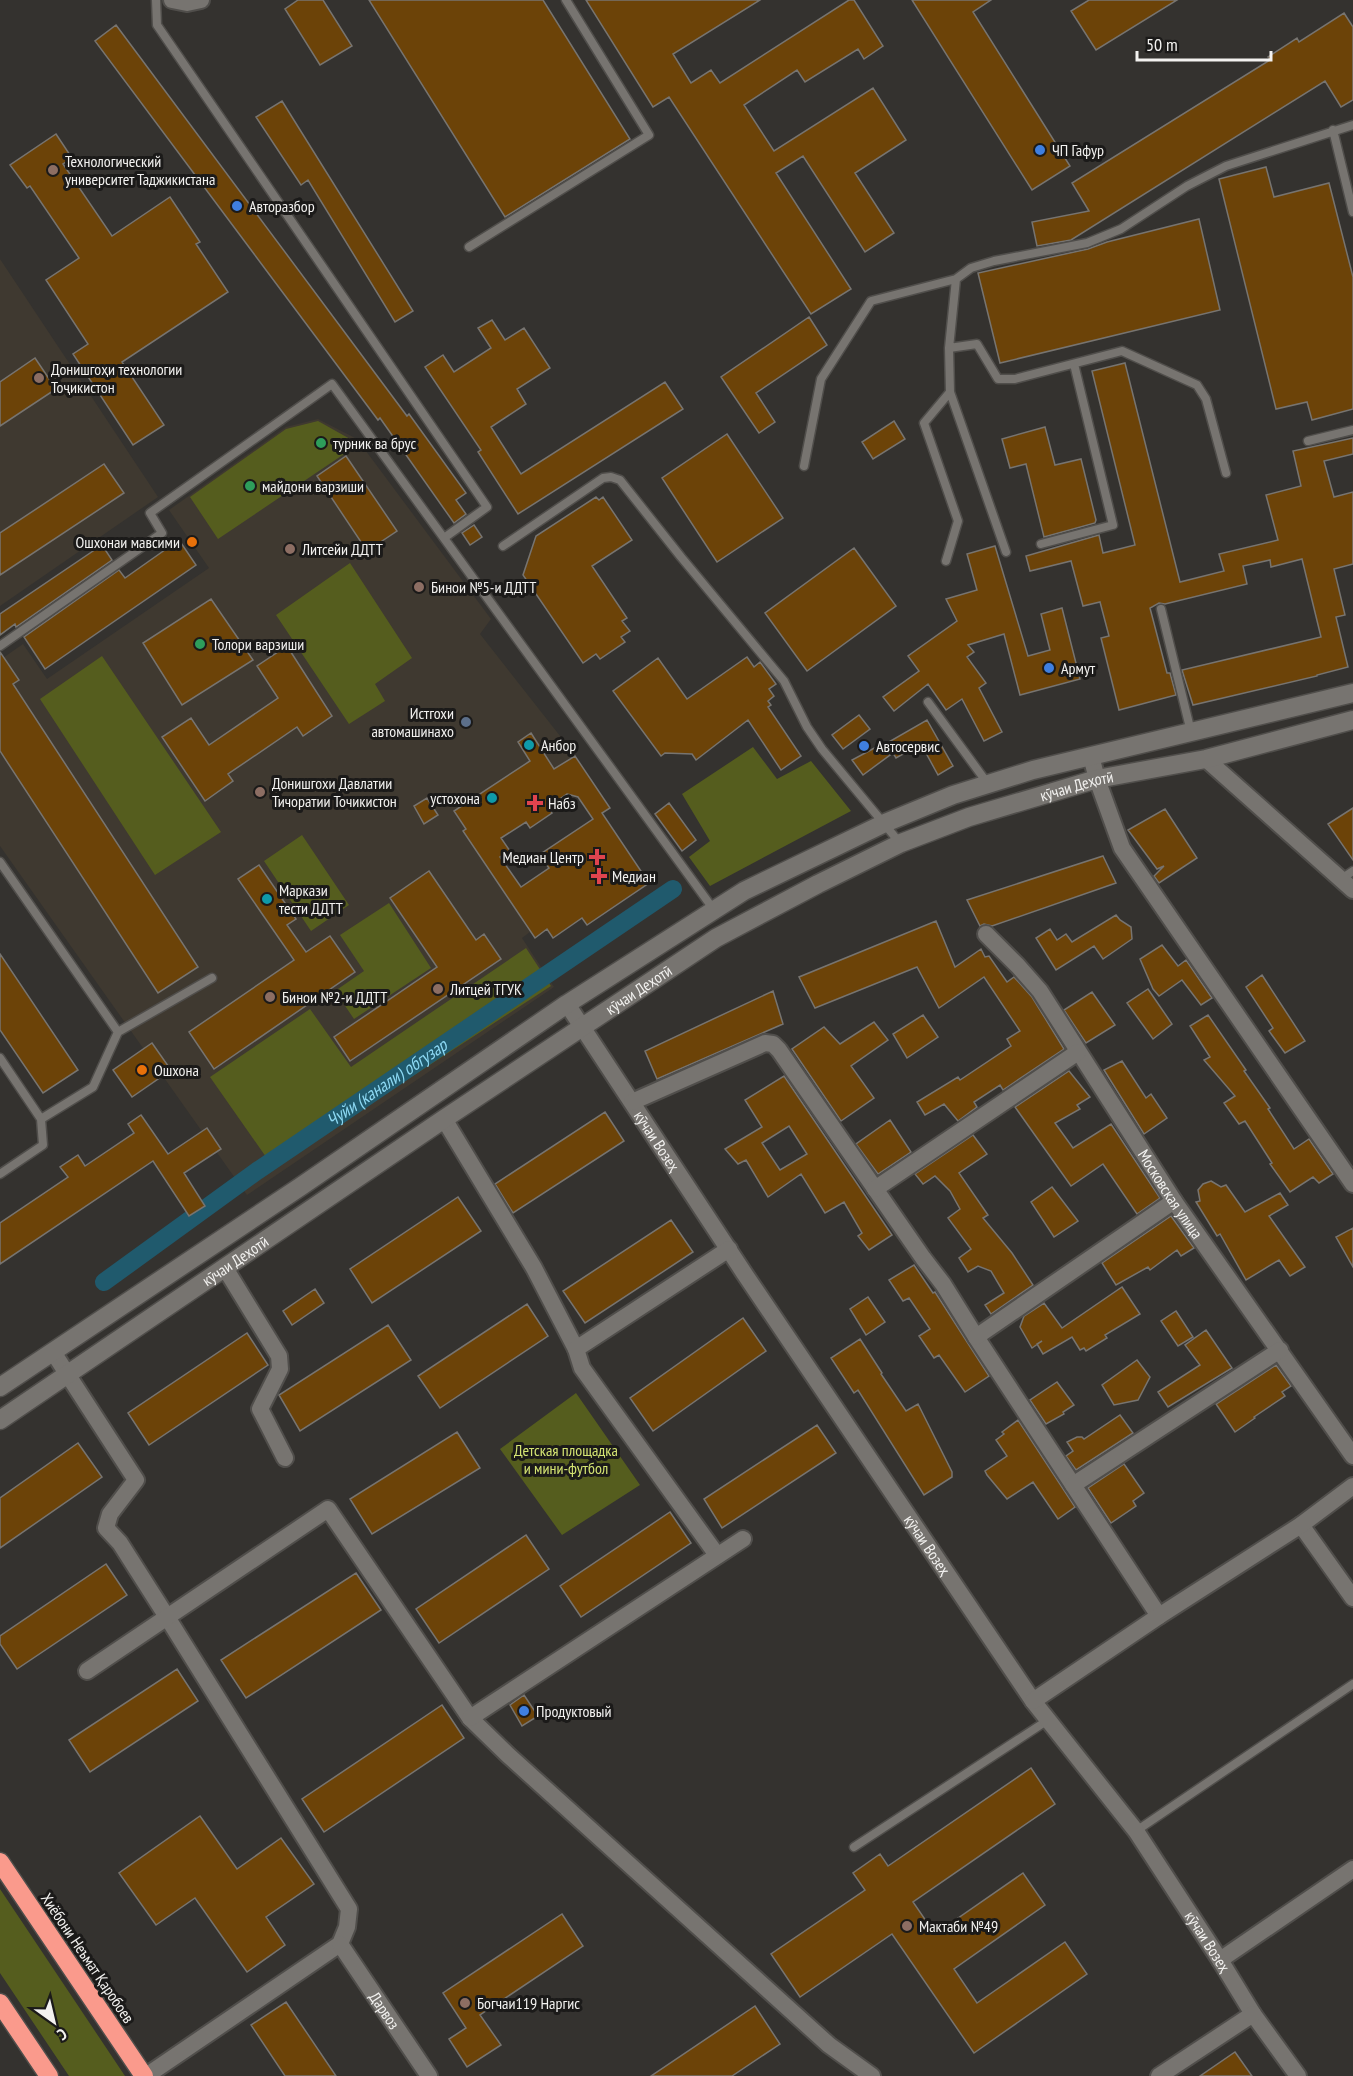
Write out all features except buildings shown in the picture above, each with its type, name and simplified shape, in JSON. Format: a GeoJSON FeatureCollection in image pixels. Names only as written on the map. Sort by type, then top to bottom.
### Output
{"type":"FeatureCollection","features":[{"type":"Feature","properties":{"kind":"highway","name":"Хиёбони Неъмат Қаробоев"},"geometry":{"type":"LineString","coordinates":[[0,1862],[145,2076]]}},
{"type":"Feature","properties":{"kind":"highway"},"geometry":{"type":"LineString","coordinates":[[0,2003],[49,2076]]}},
{"type":"Feature","properties":{"kind":"street"},"geometry":{"type":"LineString","coordinates":[[172,0],[187,3],[201,0]]}},
{"type":"Feature","properties":{"kind":"street","name":"кӯчаи Деҳотӣ"},"geometry":{"type":"LineString","coordinates":[[0,1388],[567,1004],[753,886],[885,823],[953,795],[1033,770],[1353,693]]}},
{"type":"Feature","properties":{"kind":"street","name":"кӯчаи Деҳотӣ"},"geometry":{"type":"LineString","coordinates":[[0,1420],[716,938],[818,884],[901,843],[969,817],[1097,779],[1206,759],[1353,720]]}},
{"type":"Feature","properties":{"kind":"street"},"geometry":{"type":"LineString","coordinates":[[1091,756],[1122,848],[1353,1184]]}},
{"type":"Feature","properties":{"kind":"street"},"geometry":{"type":"LineString","coordinates":[[1206,759],[1349,880]]}},
{"type":"Feature","properties":{"kind":"street","name":"Московская улица"},"geometry":{"type":"LineString","coordinates":[[986,934],[1040,991],[1174,1201],[1353,1456]]}},
{"type":"Feature","properties":{"kind":"street","name":"кӯчаи Возеҳ"},"geometry":{"type":"LineString","coordinates":[[567,1004],[1033,1701],[1136,1832],[1253,2013],[1298,2076]]}},
{"type":"Feature","properties":{"kind":"street"},"geometry":{"type":"LineString","coordinates":[[632,1102],[765,1043],[773,1044],[943,1284],[1159,1616]]}},
{"type":"Feature","properties":{"kind":"street"},"geometry":{"type":"LineString","coordinates":[[875,1189],[1078,1052]]}},
{"type":"Feature","properties":{"kind":"street"},"geometry":{"type":"LineString","coordinates":[[444,1119],[534,1268],[576,1349],[582,1368],[717,1556]]}},
{"type":"Feature","properties":{"kind":"street"},"geometry":{"type":"LineString","coordinates":[[976,1337],[1174,1201]]}},
{"type":"Feature","properties":{"kind":"street"},"geometry":{"type":"LineString","coordinates":[[576,1349],[729,1249]]}},
{"type":"Feature","properties":{"kind":"street"},"geometry":{"type":"LineString","coordinates":[[225,1268],[279,1356],[280,1369],[260,1409],[285,1458]]}},
{"type":"Feature","properties":{"kind":"street"},"geometry":{"type":"LineString","coordinates":[[1073,1485],[1280,1350]]}},
{"type":"Feature","properties":{"kind":"street"},"geometry":{"type":"LineString","coordinates":[[53,1352],[136,1480],[110,1514],[106,1528],[120,1543],[349,1909],[347,1927],[340,1944],[145,2076]]}},
{"type":"Feature","properties":{"kind":"street"},"geometry":{"type":"LineString","coordinates":[[1033,1701],[1159,1616],[1301,1525],[1353,1486]]}},
{"type":"Feature","properties":{"kind":"street"},"geometry":{"type":"LineString","coordinates":[[87,1671],[328,1509],[470,1718],[829,2046],[872,2076]]}},
{"type":"Feature","properties":{"kind":"street"},"geometry":{"type":"LineString","coordinates":[[1301,1525],[1353,1598]]}},
{"type":"Feature","properties":{"kind":"street"},"geometry":{"type":"LineString","coordinates":[[470,1718],[742,1539]]}},
{"type":"Feature","properties":{"kind":"street"},"geometry":{"type":"LineString","coordinates":[[1220,1960],[1353,1869]]}},
{"type":"Feature","properties":{"kind":"street","name":"Дарвоз"},"geometry":{"type":"LineString","coordinates":[[340,1944],[429,2076]]}},
{"type":"Feature","properties":{"kind":"street"},"geometry":{"type":"LineString","coordinates":[[1159,2076],[1253,2013]]}},
{"type":"Feature","properties":{"kind":"lane"},"geometry":{"type":"LineString","coordinates":[[156,0],[157,25],[487,507],[444,538]]}},
{"type":"Feature","properties":{"kind":"lane"},"geometry":{"type":"LineString","coordinates":[[469,247],[649,135],[566,0]]}},
{"type":"Feature","properties":{"kind":"lane"},"geometry":{"type":"LineString","coordinates":[[804,466],[821,379],[871,301],[956,279],[971,268],[994,261],[1087,243],[1121,229],[1187,186],[1226,166],[1353,125]]}},
{"type":"Feature","properties":{"kind":"lane"},"geometry":{"type":"LineString","coordinates":[[1334,130],[1353,212]]}},
{"type":"Feature","properties":{"kind":"lane"},"geometry":{"type":"LineString","coordinates":[[956,279],[949,348],[950,392],[1006,552]]}},
{"type":"Feature","properties":{"kind":"lane"},"geometry":{"type":"LineString","coordinates":[[949,348],[977,344],[998,379],[1015,379],[1122,351],[1197,385],[1206,399],[1226,473]]}},
{"type":"Feature","properties":{"kind":"lane"},"geometry":{"type":"LineString","coordinates":[[1041,544],[1113,525],[1074,364]]}},
{"type":"Feature","properties":{"kind":"lane"},"geometry":{"type":"LineString","coordinates":[[0,646],[162,533],[150,513],[332,384],[714,910]]}},
{"type":"Feature","properties":{"kind":"lane"},"geometry":{"type":"LineString","coordinates":[[946,561],[958,521],[924,423],[950,392]]}},
{"type":"Feature","properties":{"kind":"lane"},"geometry":{"type":"LineString","coordinates":[[1308,441],[1353,430]]}},
{"type":"Feature","properties":{"kind":"lane"},"geometry":{"type":"LineString","coordinates":[[503,546],[603,478],[611,477],[620,480],[784,681],[807,727],[822,748],[901,843]]}},
{"type":"Feature","properties":{"kind":"lane"},"geometry":{"type":"LineString","coordinates":[[1161,609],[1191,732]]}},
{"type":"Feature","properties":{"kind":"lane"},"geometry":{"type":"LineString","coordinates":[[928,702],[988,784]]}},
{"type":"Feature","properties":{"kind":"lane"},"geometry":{"type":"LineString","coordinates":[[0,862],[118,1032]]}},
{"type":"Feature","properties":{"kind":"lane"},"geometry":{"type":"LineString","coordinates":[[41,1119],[93,1087],[118,1032],[212,978]]}},
{"type":"Feature","properties":{"kind":"lane"},"geometry":{"type":"LineString","coordinates":[[0,1058],[41,1119],[43,1145],[0,1174]]}},
{"type":"Feature","properties":{"kind":"lane"},"geometry":{"type":"LineString","coordinates":[[1136,1832],[1353,1684]]}},
{"type":"Feature","properties":{"kind":"lane"},"geometry":{"type":"LineString","coordinates":[[854,1847],[1048,1720]]}},
{"type":"Feature","properties":{"kind":"shaded area","name":"Донишгоҳи технологии Тоҷикистон"},"geometry":{"type":"Polygon","coordinates":[[[0,259],[158,497],[0,606],[0,259]]]}},
{"type":"Feature","properties":{"kind":"shaded area","name":"Донишгохи Давлатии Тичоратии Точикистон"},"geometry":{"type":"Polygon","coordinates":[[[318,419],[357,439],[491,619],[480,634],[575,755],[464,830],[530,932],[522,938],[554,987],[247,1195],[0,846],[0,660],[23,644],[47,679],[209,568],[169,510],[286,427],[318,419]]]}},
{"type":"Feature","properties":{"kind":"green space","name":"майдони варзиши"},"geometry":{"type":"Polygon","coordinates":[[[318,421],[359,444],[218,539],[190,497],[286,429],[318,421]]]}},
{"type":"Feature","properties":{"kind":"green space"},"geometry":{"type":"Polygon","coordinates":[[[350,563],[412,658],[375,684],[385,701],[349,724],[276,615],[350,563]]]}},
{"type":"Feature","properties":{"kind":"green space"},"geometry":{"type":"Polygon","coordinates":[[[102,656],[221,832],[155,875],[40,699],[102,656]]]}},
{"type":"Feature","properties":{"kind":"green space"},"geometry":{"type":"Polygon","coordinates":[[[753,747],[777,779],[811,761],[851,811],[710,886],[689,857],[710,841],[682,794],[753,747]]]}},
{"type":"Feature","properties":{"kind":"green space"},"geometry":{"type":"Polygon","coordinates":[[[302,835],[349,905],[311,931],[264,861],[302,835]]]}},
{"type":"Feature","properties":{"kind":"green space"},"geometry":{"type":"Polygon","coordinates":[[[389,903],[431,968],[354,1019],[335,991],[364,971],[340,935],[389,903]]]}},
{"type":"Feature","properties":{"kind":"green space"},"geometry":{"type":"Polygon","coordinates":[[[526,948],[551,986],[273,1167],[210,1077],[310,1009],[351,1067],[526,948]]]}},
{"type":"Feature","properties":{"kind":"green space","name":"Детская площадка и мини-футбол"},"geometry":{"type":"Polygon","coordinates":[[[576,1393],[640,1485],[562,1535],[500,1449],[576,1393]]]}},
{"type":"Feature","properties":{"kind":"green space"},"geometry":{"type":"Polygon","coordinates":[[[0,1889],[125,2076],[69,2076],[0,1973],[0,1889]]]}},
{"type":"Feature","properties":{"kind":"waterway","name":"Чуйи (канали) обгузар"},"geometry":{"type":"LineString","coordinates":[[104,1282],[257,1171],[673,889]]}},
{"type":"Feature","properties":{"kind":"place","name":"ЧП Гафур"},"geometry":{"type":"Point","coordinates":[1040,150]}},
{"type":"Feature","properties":{"kind":"place","name":"Технологический университет Таджикистана"},"geometry":{"type":"Point","coordinates":[53,170]}},
{"type":"Feature","properties":{"kind":"place","name":"Авторазбор"},"geometry":{"type":"Point","coordinates":[237,206]}},
{"type":"Feature","properties":{"kind":"place","name":"Донишгоҳи технологии Тоҷикистон"},"geometry":{"type":"Point","coordinates":[39,378]}},
{"type":"Feature","properties":{"kind":"place","name":"турник ва брус"},"geometry":{"type":"Point","coordinates":[321,443]}},
{"type":"Feature","properties":{"kind":"place","name":"майдони варзиши"},"geometry":{"type":"Point","coordinates":[250,486]}},
{"type":"Feature","properties":{"kind":"place","name":"Ошхонаи мавсими"},"geometry":{"type":"Point","coordinates":[192,542]}},
{"type":"Feature","properties":{"kind":"place","name":"Литсейи ДДТТ"},"geometry":{"type":"Point","coordinates":[290,549]}},
{"type":"Feature","properties":{"kind":"place","name":"Бинои №5-и ДДТТ"},"geometry":{"type":"Point","coordinates":[419,587]}},
{"type":"Feature","properties":{"kind":"place","name":"Толори варзиши"},"geometry":{"type":"Point","coordinates":[200,644]}},
{"type":"Feature","properties":{"kind":"place","name":"Армут"},"geometry":{"type":"Point","coordinates":[1049,668]}},
{"type":"Feature","properties":{"kind":"place","name":"Истгохи автомашинахо"},"geometry":{"type":"Point","coordinates":[466,722]}},
{"type":"Feature","properties":{"kind":"place","name":"Анбор"},"geometry":{"type":"Point","coordinates":[529,745]}},
{"type":"Feature","properties":{"kind":"place","name":"Автосервис"},"geometry":{"type":"Point","coordinates":[864,746]}},
{"type":"Feature","properties":{"kind":"place","name":"Донишгохи Давлатии Тичоратии Точикистон"},"geometry":{"type":"Point","coordinates":[260,792]}},
{"type":"Feature","properties":{"kind":"place","name":"устохона"},"geometry":{"type":"Point","coordinates":[492,798]}},
{"type":"Feature","properties":{"kind":"place","name":"Набз"},"geometry":{"type":"Point","coordinates":[535,803]}},
{"type":"Feature","properties":{"kind":"place","name":"Медиан Центр"},"geometry":{"type":"Point","coordinates":[597,857]}},
{"type":"Feature","properties":{"kind":"place","name":"Медиан"},"geometry":{"type":"Point","coordinates":[599,876]}},
{"type":"Feature","properties":{"kind":"place","name":"Маркази тести ДДТТ"},"geometry":{"type":"Point","coordinates":[267,899]}},
{"type":"Feature","properties":{"kind":"place","name":"Литцей ТГУК"},"geometry":{"type":"Point","coordinates":[438,989]}},
{"type":"Feature","properties":{"kind":"place","name":"Бинои №2-и ДДТТ"},"geometry":{"type":"Point","coordinates":[270,997]}},
{"type":"Feature","properties":{"kind":"place","name":"Ошхона"},"geometry":{"type":"Point","coordinates":[142,1070]}},
{"type":"Feature","properties":{"kind":"place","name":"Продуктовый"},"geometry":{"type":"Point","coordinates":[524,1711]}},
{"type":"Feature","properties":{"kind":"place","name":"Мактаби №49"},"geometry":{"type":"Point","coordinates":[907,1926]}},
{"type":"Feature","properties":{"kind":"place","name":"Богчаи119 Наргис"},"geometry":{"type":"Point","coordinates":[465,2003]}}]}
